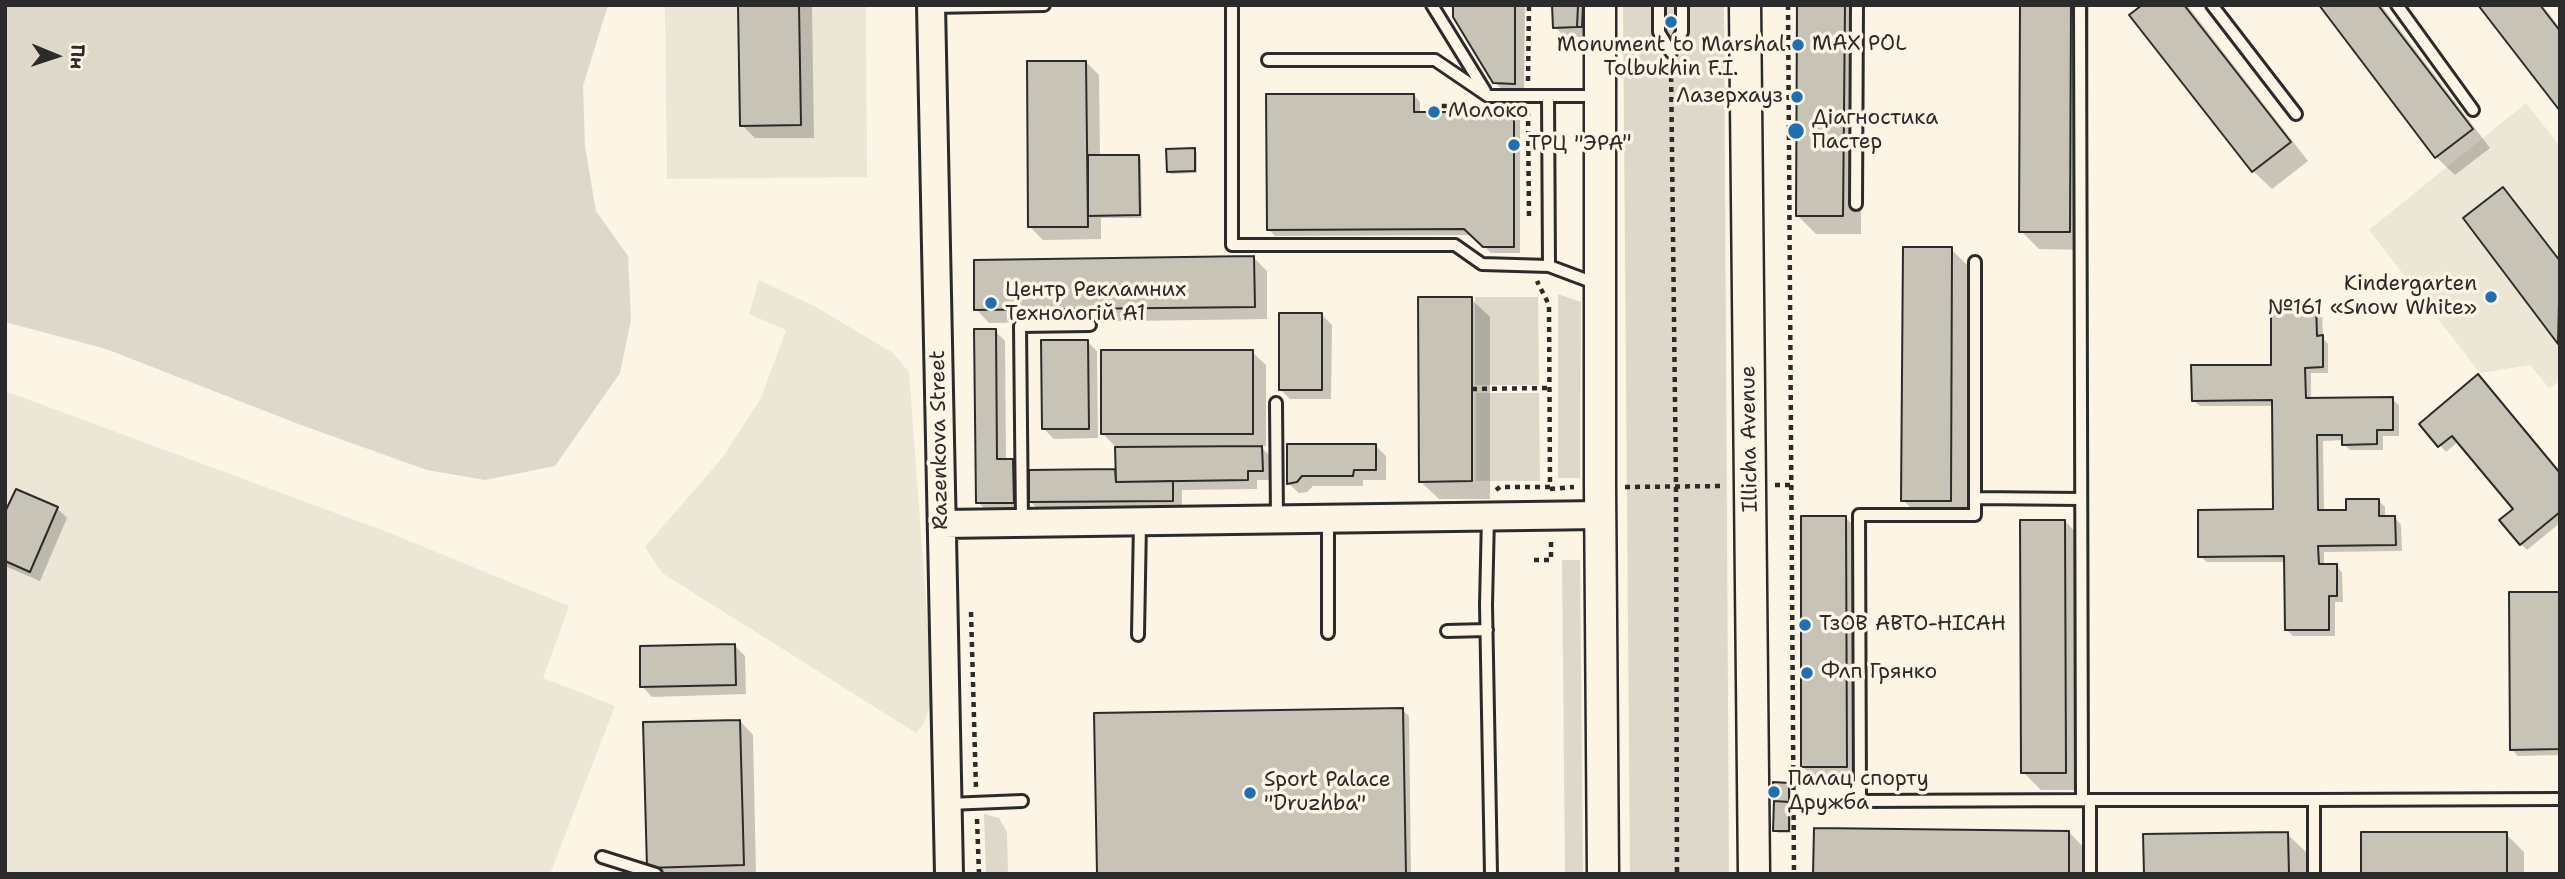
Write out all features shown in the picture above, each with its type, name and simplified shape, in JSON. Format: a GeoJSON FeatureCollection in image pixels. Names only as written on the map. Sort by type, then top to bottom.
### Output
{"type":"FeatureCollection","features":[{"type":"Feature","properties":{"kind":"main road"},"geometry":{"type":"LineString","coordinates":[[1600,5],[1603,874]]}},
{"type":"Feature","properties":{"kind":"main road","name":"Illicha Avenue"},"geometry":{"type":"LineString","coordinates":[[1745,5],[1754,874]]}},
{"type":"Feature","properties":{"kind":"street","name":"Razenkova Street"},"geometry":{"type":"LineString","coordinates":[[931,6],[949,874]]}},
{"type":"Feature","properties":{"kind":"street"},"geometry":{"type":"LineString","coordinates":[[942,524],[1550,515],[1600,501]]}},
{"type":"Feature","properties":{"kind":"lane"},"geometry":{"type":"LineString","coordinates":[[931,6],[1044,5]]}},
{"type":"Feature","properties":{"kind":"lane"},"geometry":{"type":"LineString","coordinates":[[1232,5],[1232,245],[1455,245],[1482,264],[1549,265],[1601,285]]}},
{"type":"Feature","properties":{"kind":"lane"},"geometry":{"type":"LineString","coordinates":[[1432,5],[1488,96]]}},
{"type":"Feature","properties":{"kind":"lane"},"geometry":{"type":"LineString","coordinates":[[1659,5],[1659,32],[1671,52]]}},
{"type":"Feature","properties":{"kind":"lane"},"geometry":{"type":"LineString","coordinates":[[1671,52],[1682,32],[1682,5]]}},
{"type":"Feature","properties":{"kind":"lane"},"geometry":{"type":"LineString","coordinates":[[1856,204],[1857,5]]}},
{"type":"Feature","properties":{"kind":"lane"},"geometry":{"type":"LineString","coordinates":[[2080,5],[2081,499],[2086,800],[2090,874]]}},
{"type":"Feature","properties":{"kind":"lane"},"geometry":{"type":"LineString","coordinates":[[2212,5],[2296,114]]}},
{"type":"Feature","properties":{"kind":"lane"},"geometry":{"type":"LineString","coordinates":[[2397,5],[2473,110]]}},
{"type":"Feature","properties":{"kind":"lane"},"geometry":{"type":"LineString","coordinates":[[1268,60],[1436,60],[1488,96],[1602,96]]}},
{"type":"Feature","properties":{"kind":"lane"},"geometry":{"type":"LineString","coordinates":[[1548,96],[1549,265]]}},
{"type":"Feature","properties":{"kind":"lane"},"geometry":{"type":"LineString","coordinates":[[1975,261],[1975,515],[1859,516],[1860,801],[2560,799]]}},
{"type":"Feature","properties":{"kind":"lane"},"geometry":{"type":"LineString","coordinates":[[1022,523],[1020,326],[1090,325]]}},
{"type":"Feature","properties":{"kind":"lane"},"geometry":{"type":"LineString","coordinates":[[1276,403],[1277,519]]}},
{"type":"Feature","properties":{"kind":"lane"},"geometry":{"type":"LineString","coordinates":[[1975,498],[2081,499]]}},
{"type":"Feature","properties":{"kind":"lane"},"geometry":{"type":"LineString","coordinates":[[1488,516],[1491,874]]}},
{"type":"Feature","properties":{"kind":"lane"},"geometry":{"type":"LineString","coordinates":[[1328,518],[1328,632]]}},
{"type":"Feature","properties":{"kind":"lane"},"geometry":{"type":"LineString","coordinates":[[1138,635],[1140,521]]}},
{"type":"Feature","properties":{"kind":"lane"},"geometry":{"type":"LineString","coordinates":[[1447,631],[1487,630]]}},
{"type":"Feature","properties":{"kind":"lane"},"geometry":{"type":"LineString","coordinates":[[2314,800],[2314,874]]}},
{"type":"Feature","properties":{"kind":"lane"},"geometry":{"type":"LineString","coordinates":[[947,804],[1022,801]]}},
{"type":"Feature","properties":{"kind":"lane"},"geometry":{"type":"LineString","coordinates":[[602,857],[656,874]]}},
{"type":"Feature","properties":{"kind":"path"},"geometry":{"type":"LineString","coordinates":[[1788,5],[1794,874]]}},
{"type":"Feature","properties":{"kind":"path"},"geometry":{"type":"LineString","coordinates":[[1671,52],[1676,486],[1676,874]]}},
{"type":"Feature","properties":{"kind":"path"},"geometry":{"type":"LineString","coordinates":[[1472,389],[1549,388]]}},
{"type":"Feature","properties":{"kind":"path"},"geometry":{"type":"LineString","coordinates":[[1534,560],[1551,560],[1550,488],[1600,501],[1676,486],[1792,485]]}},
{"type":"Feature","properties":{"kind":"shaded area"},"geometry":{"type":"Polygon","coordinates":[[[5,5],[608,5],[583,86],[585,147],[596,211],[628,256],[631,320],[620,373],[555,466],[485,480],[427,470],[301,425],[106,349],[5,322],[5,5]]]}},
{"type":"Feature","properties":{"kind":"shaded area"},"geometry":{"type":"Polygon","coordinates":[[[665,5],[866,5],[867,177],[667,179],[665,5]]]}},
{"type":"Feature","properties":{"kind":"shaded area"},"geometry":{"type":"Polygon","coordinates":[[[1623,5],[1724,5],[1729,874],[1630,874],[1623,5]]]}},
{"type":"Feature","properties":{"kind":"shaded area","name":"Kindergarten №161 «Snow White»"},"geometry":{"type":"Polygon","coordinates":[[[2526,103],[2560,146],[2560,381],[2549,388],[2530,365],[2480,373],[2369,230],[2526,103]]]}},
{"type":"Feature","properties":{"kind":"shaded area"},"geometry":{"type":"Polygon","coordinates":[[[759,280],[816,307],[893,353],[909,372],[933,697],[923,725],[916,733],[662,573],[645,547],[723,457],[761,398],[786,330],[749,314],[759,280]]]}},
{"type":"Feature","properties":{"kind":"shaded area"},"geometry":{"type":"Polygon","coordinates":[[[1558,294],[1581,302],[1580,478],[1558,478],[1558,294]]]}},
{"type":"Feature","properties":{"kind":"shaded area"},"geometry":{"type":"Polygon","coordinates":[[[1475,297],[1538,297],[1539,385],[1475,385],[1475,297]]]}},
{"type":"Feature","properties":{"kind":"shaded area"},"geometry":{"type":"Polygon","coordinates":[[[5,391],[387,532],[569,606],[543,678],[615,706],[550,874],[5,874],[5,391]]]}},
{"type":"Feature","properties":{"kind":"shaded area"},"geometry":{"type":"Polygon","coordinates":[[[1476,393],[1539,393],[1540,481],[1476,481],[1476,393]]]}},
{"type":"Feature","properties":{"kind":"shaded area"},"geometry":{"type":"Polygon","coordinates":[[[1562,560],[1580,560],[1583,874],[1565,874],[1562,560]]]}},
{"type":"Feature","properties":{"kind":"shaded area"},"geometry":{"type":"Polygon","coordinates":[[[984,814],[999,818],[1007,832],[1008,874],[986,874],[984,814]]]}},
{"type":"Feature","properties":{"kind":"building"},"geometry":{"type":"Polygon","coordinates":[[[738,5],[799,5],[801,125],[740,126],[738,5]]]}},
{"type":"Feature","properties":{"kind":"building"},"geometry":{"type":"Polygon","coordinates":[[[1453,5],[1515,5],[1515,84],[1493,83],[1453,17],[1453,5]]]}},
{"type":"Feature","properties":{"kind":"building"},"geometry":{"type":"Polygon","coordinates":[[[1552,5],[1578,5],[1577,27],[1553,28],[1552,5]]]}},
{"type":"Feature","properties":{"kind":"building"},"geometry":{"type":"Polygon","coordinates":[[[1578,5],[1583,5],[1582,27],[1577,27],[1578,5]]]}},
{"type":"Feature","properties":{"kind":"building"},"geometry":{"type":"Polygon","coordinates":[[[1797,5],[1845,5],[1843,216],[1796,216],[1797,5]]]}},
{"type":"Feature","properties":{"kind":"building"},"geometry":{"type":"Polygon","coordinates":[[[2020,5],[2071,5],[2070,232],[2019,232],[2020,5]]]}},
{"type":"Feature","properties":{"kind":"building"},"geometry":{"type":"Polygon","coordinates":[[[2142,5],[2184,5],[2291,142],[2252,172],[2129,15],[2142,5]]]}},
{"type":"Feature","properties":{"kind":"building"},"geometry":{"type":"Polygon","coordinates":[[[2319,5],[2378,5],[2473,129],[2435,158],[2319,5]]]}},
{"type":"Feature","properties":{"kind":"building"},"geometry":{"type":"Polygon","coordinates":[[[2478,5],[2540,5],[2560,31],[2560,111],[2478,5]]]}},
{"type":"Feature","properties":{"kind":"building"},"geometry":{"type":"Polygon","coordinates":[[[1027,61],[1086,61],[1088,227],[1028,227],[1027,61]]]}},
{"type":"Feature","properties":{"kind":"building"},"geometry":{"type":"Polygon","coordinates":[[[1266,94],[1414,94],[1414,112],[1514,112],[1514,247],[1483,247],[1464,229],[1267,230],[1266,94]]]}},
{"type":"Feature","properties":{"kind":"building"},"geometry":{"type":"Polygon","coordinates":[[[1195,148],[1195,171],[1167,172],[1166,149],[1195,148]]]}},
{"type":"Feature","properties":{"kind":"building"},"geometry":{"type":"Polygon","coordinates":[[[1088,155],[1139,155],[1140,215],[1088,216],[1088,155]]]}},
{"type":"Feature","properties":{"kind":"building"},"geometry":{"type":"Polygon","coordinates":[[[2503,187],[2560,261],[2558,344],[2463,218],[2503,187]]]}},
{"type":"Feature","properties":{"kind":"building"},"geometry":{"type":"Polygon","coordinates":[[[1903,247],[1952,247],[1951,501],[1901,501],[1903,247]]]}},
{"type":"Feature","properties":{"kind":"building"},"geometry":{"type":"Polygon","coordinates":[[[1254,256],[1255,307],[974,310],[974,260],[1254,256]]]}},
{"type":"Feature","properties":{"kind":"building"},"geometry":{"type":"Polygon","coordinates":[[[1418,297],[1472,297],[1472,481],[1419,482],[1418,297]]]}},
{"type":"Feature","properties":{"kind":"building"},"geometry":{"type":"Polygon","coordinates":[[[2271,303],[2316,303],[2317,336],[2323,335],[2323,367],[2305,368],[2306,398],[2393,397],[2393,430],[2377,430],[2377,444],[2342,445],[2342,435],[2317,435],[2318,510],[2346,510],[2346,499],[2379,499],[2379,516],[2395,516],[2396,545],[2318,546],[2319,564],[2337,564],[2337,596],[2329,596],[2329,630],[2285,630],[2284,556],[2198,557],[2198,510],[2273,509],[2272,400],[2192,401],[2191,365],[2271,365],[2271,303]]]}},
{"type":"Feature","properties":{"kind":"building"},"geometry":{"type":"Polygon","coordinates":[[[1279,313],[1322,313],[1322,390],[1279,390],[1279,313]]]}},
{"type":"Feature","properties":{"kind":"building"},"geometry":{"type":"Polygon","coordinates":[[[974,329],[996,329],[997,459],[1013,459],[1014,503],[976,503],[974,329]]]}},
{"type":"Feature","properties":{"kind":"building"},"geometry":{"type":"Polygon","coordinates":[[[1041,340],[1088,340],[1089,429],[1042,429],[1041,340]]]}},
{"type":"Feature","properties":{"kind":"building"},"geometry":{"type":"Polygon","coordinates":[[[1101,350],[1253,350],[1253,434],[1101,434],[1101,350]]]}},
{"type":"Feature","properties":{"kind":"building"},"geometry":{"type":"Polygon","coordinates":[[[2478,374],[2560,473],[2560,512],[2520,545],[2499,520],[2513,509],[2452,436],[2438,447],[2419,424],[2478,374]]]}},
{"type":"Feature","properties":{"kind":"building"},"geometry":{"type":"Polygon","coordinates":[[[1287,444],[1376,444],[1376,470],[1354,470],[1353,476],[1302,476],[1297,482],[1287,484],[1287,444]]]}},
{"type":"Feature","properties":{"kind":"building"},"geometry":{"type":"Polygon","coordinates":[[[1262,446],[1263,471],[1248,471],[1248,480],[1116,482],[1115,447],[1262,446]]]}},
{"type":"Feature","properties":{"kind":"building"},"geometry":{"type":"Polygon","coordinates":[[[1115,469],[1116,482],[1173,481],[1173,501],[1029,502],[1029,470],[1115,469]]]}},
{"type":"Feature","properties":{"kind":"building"},"geometry":{"type":"Polygon","coordinates":[[[16,489],[58,507],[30,572],[5,561],[5,512],[16,489]]]}},
{"type":"Feature","properties":{"kind":"building"},"geometry":{"type":"Polygon","coordinates":[[[1801,516],[1846,516],[1847,767],[1801,767],[1801,516]]]}},
{"type":"Feature","properties":{"kind":"building"},"geometry":{"type":"Polygon","coordinates":[[[2020,520],[2065,520],[2066,773],[2021,773],[2020,520]]]}},
{"type":"Feature","properties":{"kind":"building"},"geometry":{"type":"Polygon","coordinates":[[[2509,592],[2560,592],[2560,749],[2510,750],[2509,592]]]}},
{"type":"Feature","properties":{"kind":"building"},"geometry":{"type":"Polygon","coordinates":[[[735,644],[736,685],[640,687],[640,646],[735,644]]]}},
{"type":"Feature","properties":{"kind":"building","name":"Sport Palace \"Druzhba\""},"geometry":{"type":"Polygon","coordinates":[[[1403,708],[1406,874],[1097,874],[1094,713],[1403,708]]]}},
{"type":"Feature","properties":{"kind":"building"},"geometry":{"type":"Polygon","coordinates":[[[740,720],[744,865],[647,868],[643,722],[740,720]]]}},
{"type":"Feature","properties":{"kind":"building"},"geometry":{"type":"Polygon","coordinates":[[[1773,782],[1789,783],[1789,802],[1774,801],[1773,782]]]}},
{"type":"Feature","properties":{"kind":"building"},"geometry":{"type":"Polygon","coordinates":[[[1774,801],[1789,802],[1789,831],[1773,831],[1774,801]]]}},
{"type":"Feature","properties":{"kind":"building"},"geometry":{"type":"Polygon","coordinates":[[[1814,828],[2069,831],[2069,874],[1813,874],[1814,828]]]}},
{"type":"Feature","properties":{"kind":"building"},"geometry":{"type":"Polygon","coordinates":[[[2288,832],[2289,874],[2144,874],[2143,834],[2288,832]]]}},
{"type":"Feature","properties":{"kind":"building"},"geometry":{"type":"Polygon","coordinates":[[[2361,832],[2507,832],[2507,874],[2361,874],[2361,832]]]}},
{"type":"Feature","properties":{"kind":"place","name":"Monument to Marshal Tolbukhin F.I."},"geometry":{"type":"Point","coordinates":[1671,22]}},
{"type":"Feature","properties":{"kind":"place","name":"MAX POL"},"geometry":{"type":"Point","coordinates":[1798,45]}},
{"type":"Feature","properties":{"kind":"place","name":"Лазерхауз"},"geometry":{"type":"Point","coordinates":[1797,97]}},
{"type":"Feature","properties":{"kind":"place","name":"Молоко"},"geometry":{"type":"Point","coordinates":[1434,112]}},
{"type":"Feature","properties":{"kind":"place","name":"Діагностика Пастер"},"geometry":{"type":"Point","coordinates":[1796,131]}},
{"type":"Feature","properties":{"kind":"place","name":"ТРЦ \"ЭРА\""},"geometry":{"type":"Point","coordinates":[1514,145]}},
{"type":"Feature","properties":{"kind":"place","name":"Kindergarten №161 «Snow White»"},"geometry":{"type":"Point","coordinates":[2491,297]}},
{"type":"Feature","properties":{"kind":"place","name":"Центр Рекламних Технологій А1"},"geometry":{"type":"Point","coordinates":[991,303]}},
{"type":"Feature","properties":{"kind":"place","name":"ТзОВ АВТО-НІСАН"},"geometry":{"type":"Point","coordinates":[1805,625]}},
{"type":"Feature","properties":{"kind":"place","name":"Флп Грянко"},"geometry":{"type":"Point","coordinates":[1807,673]}},
{"type":"Feature","properties":{"kind":"place","name":"Палац спорту Дружба"},"geometry":{"type":"Point","coordinates":[1774,792]}},
{"type":"Feature","properties":{"kind":"place","name":"Sport Palace \"Druzhba\""},"geometry":{"type":"Point","coordinates":[1250,793]}}]}
